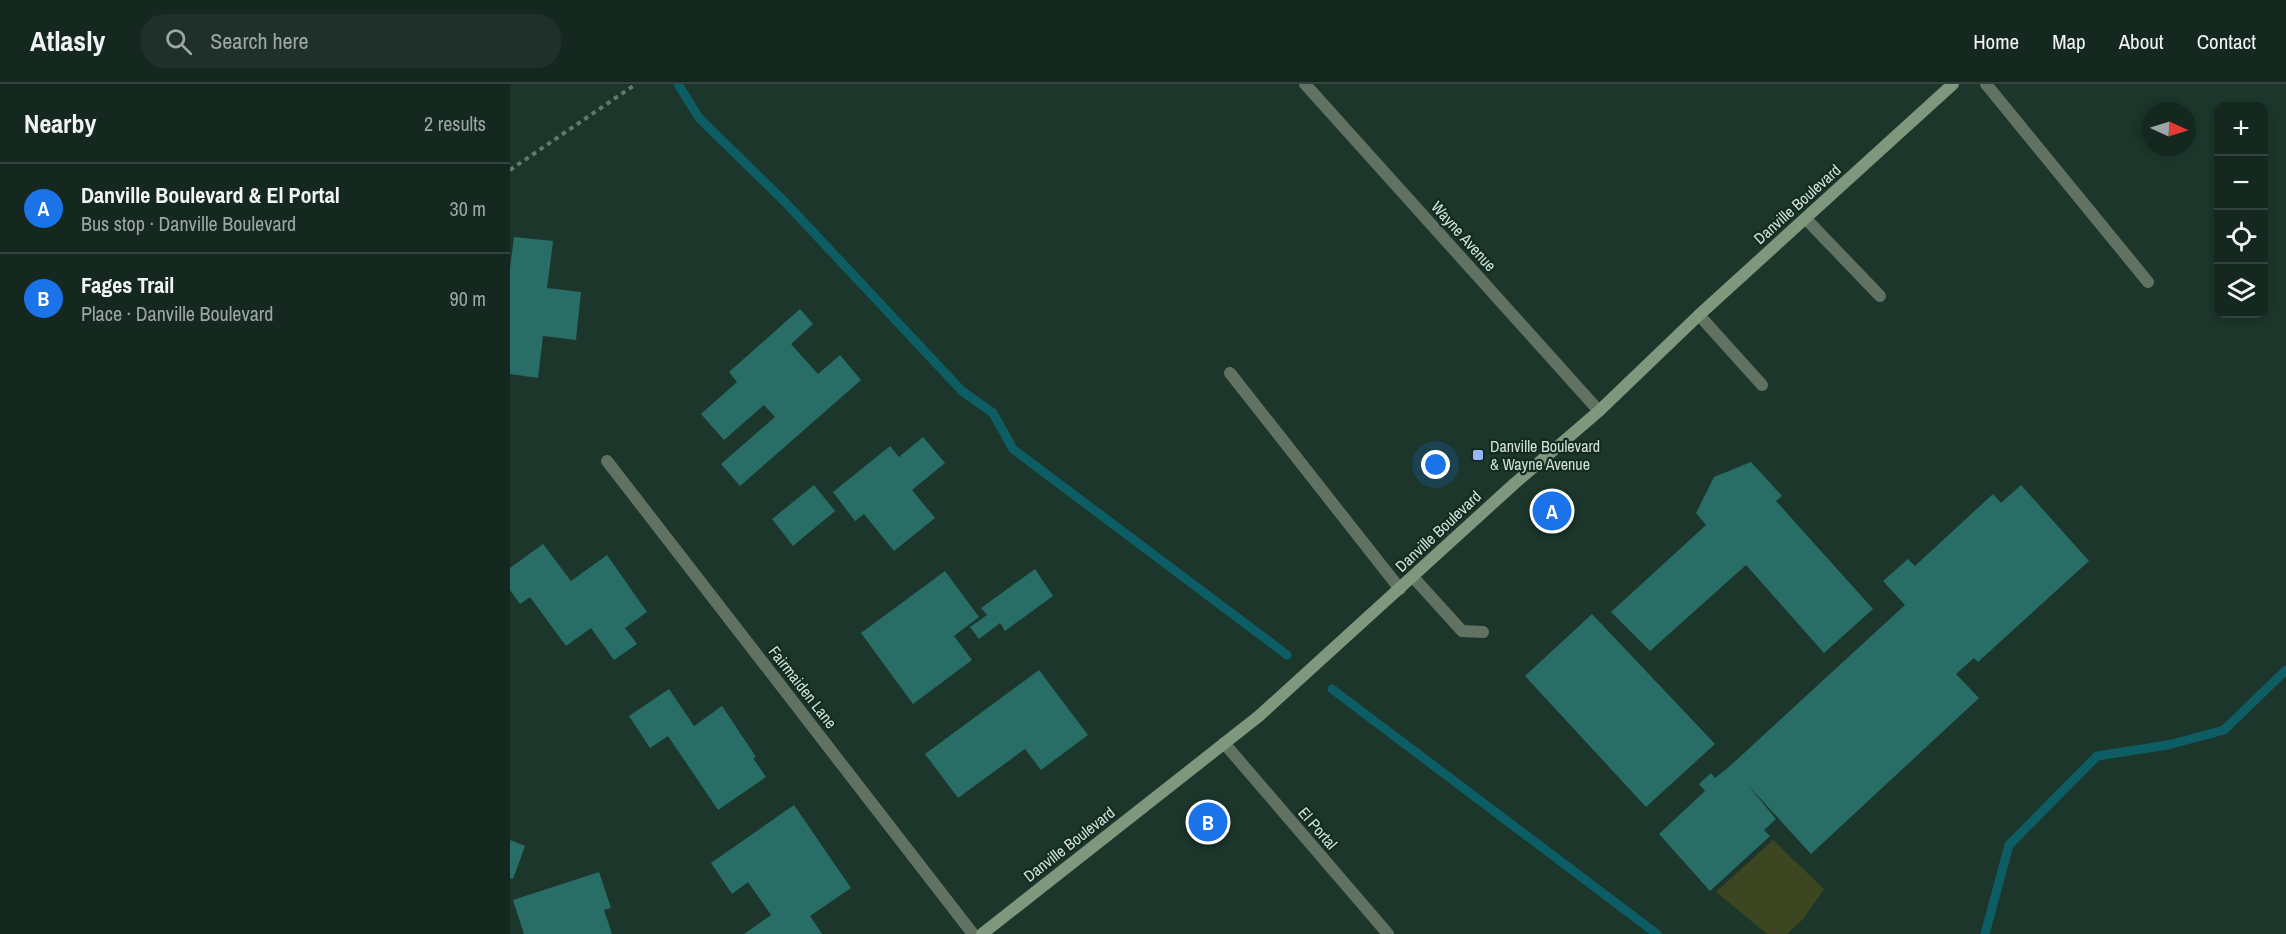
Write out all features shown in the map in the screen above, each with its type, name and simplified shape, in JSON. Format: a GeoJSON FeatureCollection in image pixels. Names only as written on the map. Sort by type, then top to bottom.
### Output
{"type":"FeatureCollection","features":[{"type":"Feature","properties":{"kind":"main road","name":"Danville Boulevard"},"geometry":{"type":"LineString","coordinates":[[982,934],[1259,716],[1520,479],[1599,411],[1699,315],[1953,84]]}},
{"type":"Feature","properties":{"kind":"street","name":"Wayne Avenue"},"geometry":{"type":"LineString","coordinates":[[1305,84],[1599,411]]}},
{"type":"Feature","properties":{"kind":"street"},"geometry":{"type":"LineString","coordinates":[[1986,84],[2148,282]]}},
{"type":"Feature","properties":{"kind":"street"},"geometry":{"type":"LineString","coordinates":[[1806,219],[1880,296]]}},
{"type":"Feature","properties":{"kind":"street"},"geometry":{"type":"LineString","coordinates":[[1699,315],[1762,385]]}},
{"type":"Feature","properties":{"kind":"street"},"geometry":{"type":"LineString","coordinates":[[1230,373],[1400,589]]}},
{"type":"Feature","properties":{"kind":"street","name":"Fairmaiden Lane"},"geometry":{"type":"LineString","coordinates":[[607,461],[973,934]]}},
{"type":"Feature","properties":{"kind":"street"},"geometry":{"type":"LineString","coordinates":[[1413,577],[1462,631],[1483,632]]}},
{"type":"Feature","properties":{"kind":"street","name":"El Portal"},"geometry":{"type":"LineString","coordinates":[[1224,743],[1388,934]]}},
{"type":"Feature","properties":{"kind":"path"},"geometry":{"type":"LineString","coordinates":[[510,170],[636,84]]}},
{"type":"Feature","properties":{"kind":"green space"},"geometry":{"type":"Polygon","coordinates":[[[1773,840],[1824,889],[1803,919],[1787,934],[1767,934],[1716,892],[1773,840]]]}},
{"type":"Feature","properties":{"kind":"building"},"geometry":{"type":"Polygon","coordinates":[[[514,237],[553,241],[547,288],[581,292],[576,340],[543,336],[538,378],[510,374],[510,268],[514,237]]]}},
{"type":"Feature","properties":{"kind":"building"},"geometry":{"type":"Polygon","coordinates":[[[800,309],[813,324],[791,344],[818,374],[840,355],[861,380],[740,486],[721,464],[775,417],[764,405],[724,440],[701,414],[737,382],[729,372],[800,309]]]}},
{"type":"Feature","properties":{"kind":"building"},"geometry":{"type":"Polygon","coordinates":[[[923,437],[945,463],[912,490],[935,518],[894,551],[864,514],[855,521],[833,492],[890,446],[899,457],[923,437]]]}},
{"type":"Feature","properties":{"kind":"building"},"geometry":{"type":"Polygon","coordinates":[[[1751,462],[1782,496],[1776,501],[1873,609],[1824,653],[1746,565],[1650,651],[1611,612],[1706,525],[1696,513],[1714,477],[1751,462]]]}},
{"type":"Feature","properties":{"kind":"building"},"geometry":{"type":"Polygon","coordinates":[[[814,485],[835,511],[793,546],[772,519],[814,485]]]}},
{"type":"Feature","properties":{"kind":"building"},"geometry":{"type":"Polygon","coordinates":[[[2021,485],[2089,561],[1978,662],[1974,658],[1956,674],[1979,698],[1811,854],[1747,784],[1776,819],[1764,830],[1770,836],[1710,891],[1659,834],[1705,791],[1699,784],[1711,773],[1715,778],[1730,766],[1905,605],[1883,581],[1908,559],[1915,566],[1993,494],[2001,503],[2021,485]]]}},
{"type":"Feature","properties":{"kind":"building"},"geometry":{"type":"Polygon","coordinates":[[[543,544],[571,581],[607,555],[647,612],[625,628],[637,644],[614,660],[591,628],[566,646],[530,597],[520,604],[510,590],[510,568],[543,544]]]}},
{"type":"Feature","properties":{"kind":"building"},"geometry":{"type":"Polygon","coordinates":[[[1035,569],[1053,596],[1005,631],[1000,623],[979,639],[970,627],[987,615],[981,608],[1035,569]]]}},
{"type":"Feature","properties":{"kind":"building"},"geometry":{"type":"Polygon","coordinates":[[[945,571],[979,617],[954,636],[972,660],[913,704],[861,633],[945,571]]]}},
{"type":"Feature","properties":{"kind":"building"},"geometry":{"type":"Polygon","coordinates":[[[1592,614],[1715,744],[1646,807],[1525,676],[1592,614]]]}},
{"type":"Feature","properties":{"kind":"building"},"geometry":{"type":"Polygon","coordinates":[[[1039,670],[1088,735],[1041,770],[1025,749],[958,798],[925,754],[1039,670]]]}},
{"type":"Feature","properties":{"kind":"building"},"geometry":{"type":"Polygon","coordinates":[[[669,689],[694,726],[722,706],[756,757],[753,758],[766,777],[718,810],[668,736],[650,748],[629,716],[669,689]]]}},
{"type":"Feature","properties":{"kind":"building"},"geometry":{"type":"Polygon","coordinates":[[[794,805],[851,888],[810,916],[822,934],[744,934],[771,915],[748,882],[732,894],[711,863],[794,805]]]}},
{"type":"Feature","properties":{"kind":"building"},"geometry":{"type":"Polygon","coordinates":[[[510,840],[525,846],[513,879],[510,878],[510,840]]]}},
{"type":"Feature","properties":{"kind":"building"},"geometry":{"type":"Polygon","coordinates":[[[599,872],[611,908],[604,910],[612,934],[524,934],[513,900],[599,872]]]}},
{"type":"Feature","properties":{"kind":"waterway"},"geometry":{"type":"LineString","coordinates":[[678,84],[699,118],[784,201],[962,391],[993,413],[1013,449],[1287,655]]}},
{"type":"Feature","properties":{"kind":"waterway"},"geometry":{"type":"LineString","coordinates":[[1985,934],[2009,845],[2097,756],[2168,745],[2224,730],[2286,670]]}},
{"type":"Feature","properties":{"kind":"waterway"},"geometry":{"type":"LineString","coordinates":[[1332,689],[1657,934]]}},
{"type":"Feature","properties":{"kind":"place","name":"Danville Boulevard & Wayne Avenue"},"geometry":{"type":"Point","coordinates":[1478,455]}},
{"type":"Feature","properties":{"kind":"place","name":"Danville Boulevard & El Portal"},"geometry":{"type":"Point","coordinates":[1552,511]}},
{"type":"Feature","properties":{"kind":"place","name":"Fages Trail"},"geometry":{"type":"Point","coordinates":[1208,822]}}]}
